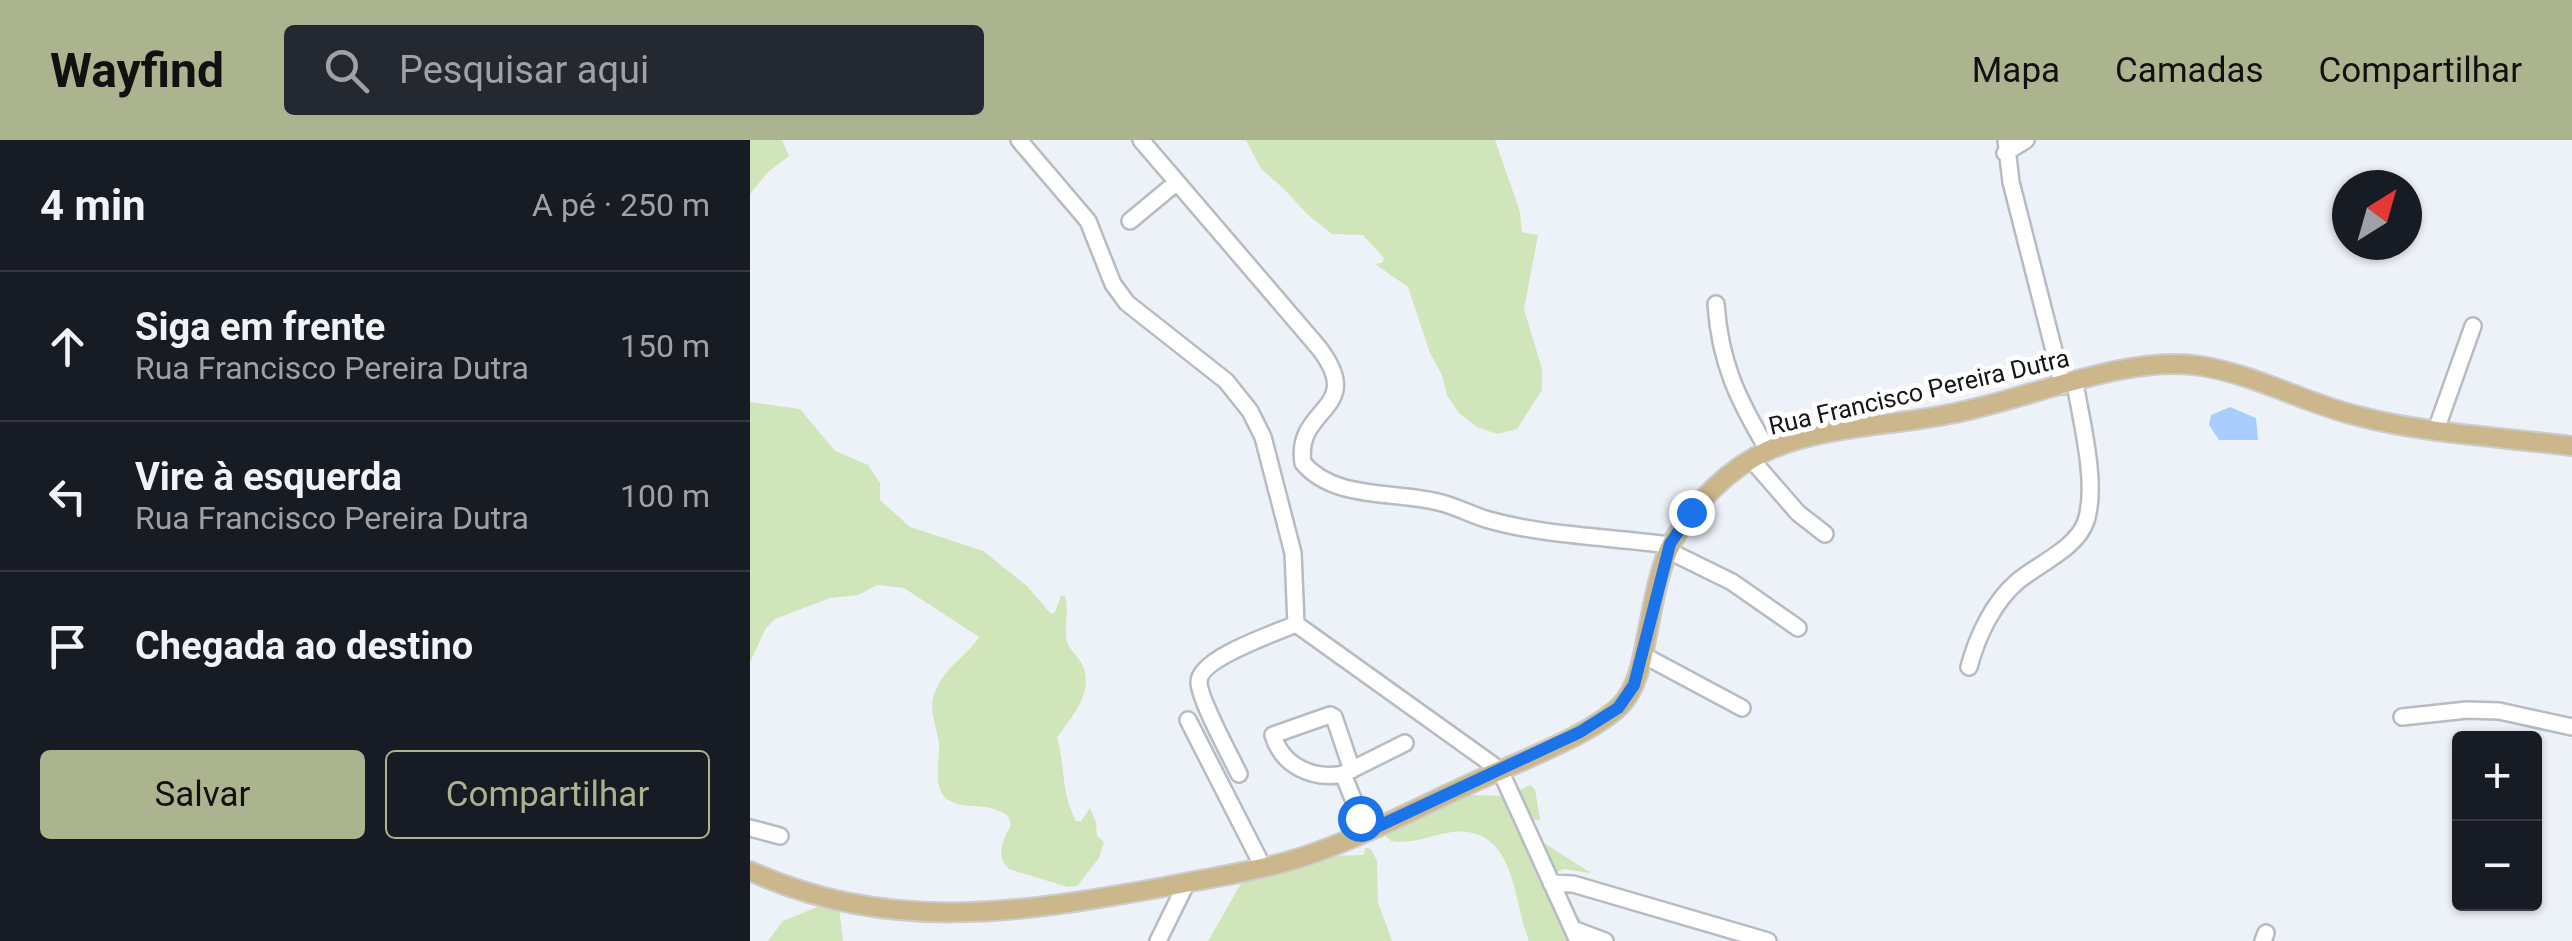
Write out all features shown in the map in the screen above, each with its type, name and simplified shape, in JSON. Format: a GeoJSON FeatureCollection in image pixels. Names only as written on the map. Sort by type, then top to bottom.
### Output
{"type":"FeatureCollection","features":[{"type":"Feature","properties":{"kind":"main road","name":"Rua Francisco Pereira Dutra"},"geometry":{"type":"LineString","coordinates":[[750,871],[828,900],[928,915],[1054,905],[1187,882],[1310,855],[1366,832],[1580,732],[1618,708],[1634,685],[1669,548],[1691,512],[1727,477],[1760,455],[1793,441],[1950,414],[2158,364],[2198,365],[2248,376],[2355,416],[2572,446]]}},
{"type":"Feature","properties":{"kind":"street"},"geometry":{"type":"LineString","coordinates":[[1019,140],[1088,221],[1113,284],[1127,303],[1226,381],[1250,412],[1262,438],[1293,553],[1296,624]]}},
{"type":"Feature","properties":{"kind":"street"},"geometry":{"type":"LineString","coordinates":[[1141,140],[1336,371],[1336,390],[1331,402],[1308,430],[1303,446],[1302,462],[1312,474],[1332,486],[1442,502],[1487,520],[1669,548],[1732,582],[1798,628]]}},
{"type":"Feature","properties":{"kind":"street"},"geometry":{"type":"LineString","coordinates":[[1969,667],[1976,640],[2015,584],[2077,538],[2087,519],[2087,459],[2006,146],[2026,140]]}},
{"type":"Feature","properties":{"kind":"street"},"geometry":{"type":"LineString","coordinates":[[1130,220],[1177,182]]}},
{"type":"Feature","properties":{"kind":"street"},"geometry":{"type":"LineString","coordinates":[[1716,304],[1724,364],[1760,455],[1798,513],[1825,534]]}},
{"type":"Feature","properties":{"kind":"street"},"geometry":{"type":"LineString","coordinates":[[2436,430],[2472,326]]}},
{"type":"Feature","properties":{"kind":"street"},"geometry":{"type":"LineString","coordinates":[[1296,624],[1500,770],[1576,935],[1606,941]]}},
{"type":"Feature","properties":{"kind":"street"},"geometry":{"type":"LineString","coordinates":[[1239,774],[1203,697],[1198,683],[1201,673],[1216,659],[1296,624]]}},
{"type":"Feature","properties":{"kind":"street"},"geometry":{"type":"LineString","coordinates":[[1643,655],[1742,708]]}},
{"type":"Feature","properties":{"kind":"street"},"geometry":{"type":"LineString","coordinates":[[2402,717],[2499,710],[2572,727]]}},
{"type":"Feature","properties":{"kind":"street"},"geometry":{"type":"LineString","coordinates":[[1366,832],[1348,772],[1334,717],[1330,715],[1273,735],[1288,763],[1324,778],[1348,772],[1406,743]]}},
{"type":"Feature","properties":{"kind":"street"},"geometry":{"type":"LineString","coordinates":[[1188,720],[1263,867]]}},
{"type":"Feature","properties":{"kind":"street"},"geometry":{"type":"LineString","coordinates":[[750,828],[780,836]]}},
{"type":"Feature","properties":{"kind":"street"},"geometry":{"type":"LineString","coordinates":[[1158,941],[1187,882]]}},
{"type":"Feature","properties":{"kind":"street"},"geometry":{"type":"LineString","coordinates":[[1552,883],[1573,884],[1714,934],[1768,941]]}},
{"type":"Feature","properties":{"kind":"green space"},"geometry":{"type":"Polygon","coordinates":[[[750,140],[782,140],[789,156],[768,172],[750,194],[750,140]]]}},
{"type":"Feature","properties":{"kind":"green space"},"geometry":{"type":"Polygon","coordinates":[[[1246,140],[1495,140],[1520,212],[1522,232],[1538,235],[1524,309],[1542,369],[1542,390],[1517,429],[1497,434],[1477,427],[1459,413],[1430,353],[1408,287],[1375,264],[1382,263],[1384,258],[1363,235],[1332,234],[1307,214],[1261,169],[1246,140]]]}},
{"type":"Feature","properties":{"kind":"green space"},"geometry":{"type":"Polygon","coordinates":[[[750,402],[800,409],[835,451],[868,465],[880,483],[880,500],[910,527],[983,551],[1027,586],[1051,614],[1061,596],[1065,596],[1067,641],[1082,664],[1086,684],[1080,703],[1057,738],[1065,789],[1076,821],[1081,821],[1090,808],[1097,836],[1104,842],[1099,858],[1077,886],[1068,887],[1009,869],[1001,853],[1011,825],[1008,816],[992,809],[956,804],[940,790],[933,698],[947,672],[979,637],[904,588],[877,585],[858,595],[830,598],[775,619],[766,628],[750,662],[750,402]]]}},
{"type":"Feature","properties":{"kind":"green space"},"geometry":{"type":"Polygon","coordinates":[[[1530,785],[1535,789],[1540,820],[1530,820],[1544,843],[1591,873],[1564,869],[1554,873],[1572,934],[1577,916],[1601,941],[1529,941],[1508,869],[1489,840],[1473,833],[1452,832],[1399,842],[1384,834],[1425,809],[1470,795],[1507,796],[1530,785]]]}},
{"type":"Feature","properties":{"kind":"green space"},"geometry":{"type":"Polygon","coordinates":[[[1365,848],[1371,849],[1377,861],[1378,902],[1392,941],[1208,941],[1246,875],[1328,856],[1364,855],[1365,848]]]}},
{"type":"Feature","properties":{"kind":"green space"},"geometry":{"type":"Polygon","coordinates":[[[827,903],[839,907],[843,941],[768,941],[783,921],[827,903]]]}},
{"type":"Feature","properties":{"kind":"water"},"geometry":{"type":"Polygon","coordinates":[[[2230,407],[2256,418],[2258,440],[2219,440],[2209,425],[2211,415],[2230,407]]]}},
{"type":"Feature","properties":{"kind":"route"},"geometry":{"type":"LineString","coordinates":[[1360,818],[1366,832],[1580,732],[1618,708],[1634,685],[1670,544],[1691,512]]}}]}
